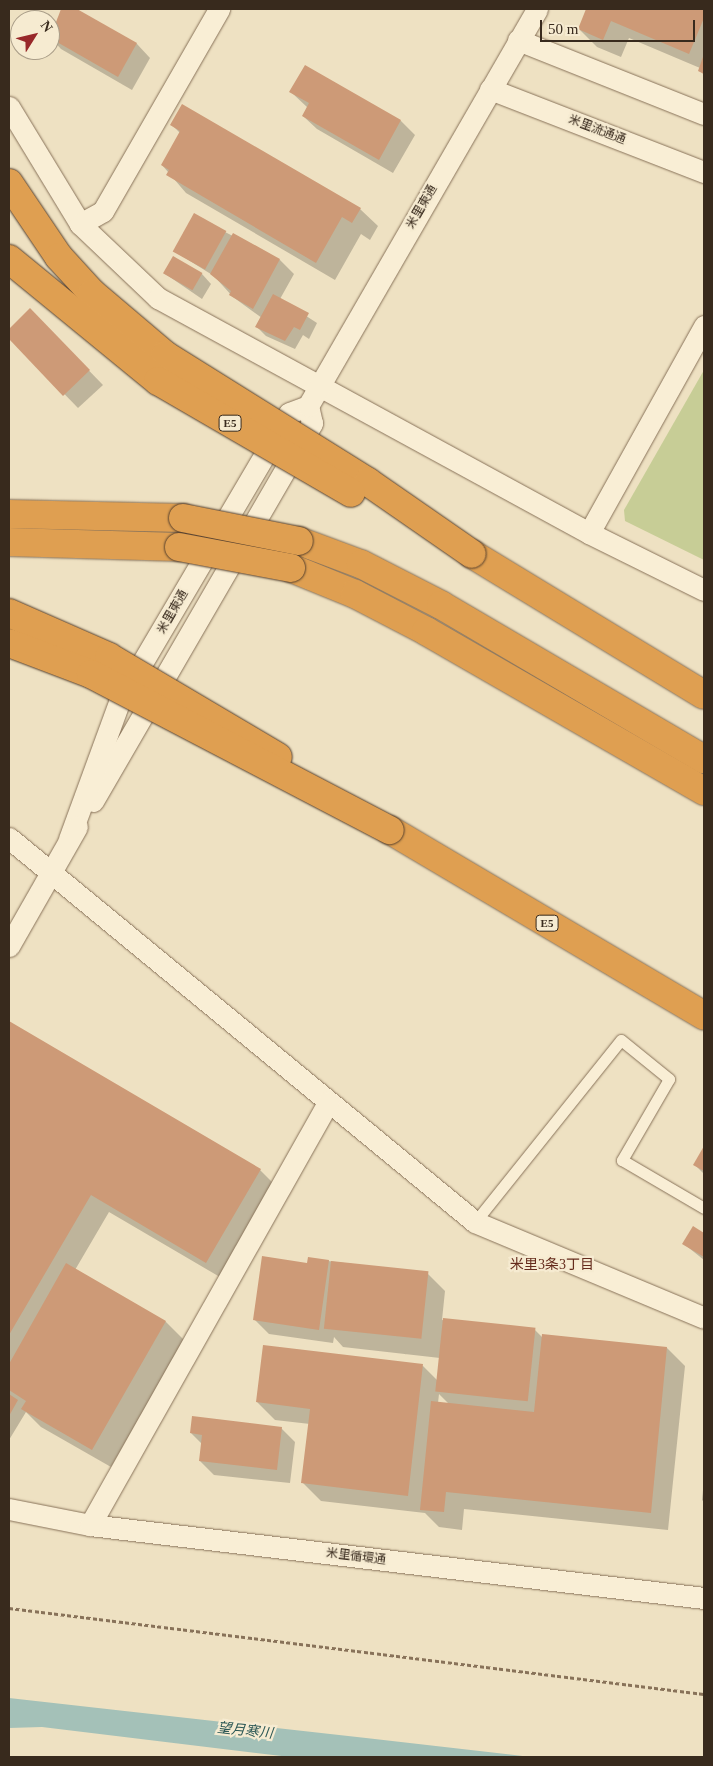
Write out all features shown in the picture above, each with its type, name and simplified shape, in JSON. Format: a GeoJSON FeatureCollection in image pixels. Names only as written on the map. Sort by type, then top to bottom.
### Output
{"type":"FeatureCollection","features":[{"type":"Feature","properties":{"kind":"highway"},"geometry":{"type":"LineString","coordinates":[[9,183],[59,257],[165,355],[368,482],[472,554]]}},
{"type":"Feature","properties":{"kind":"highway","name":"E5"},"geometry":{"type":"LineString","coordinates":[[9,259],[158,381],[353,494],[472,554],[704,695]]}},
{"type":"Feature","properties":{"kind":"highway"},"geometry":{"type":"LineString","coordinates":[[9,514],[182,518],[299,541],[361,564],[441,605],[704,759]]}},
{"type":"Feature","properties":{"kind":"highway"},"geometry":{"type":"LineString","coordinates":[[9,542],[179,547],[291,568],[355,594],[408,622],[704,791]]}},
{"type":"Feature","properties":{"kind":"highway"},"geometry":{"type":"LineString","coordinates":[[9,613],[109,657],[239,731],[365,814]]}},
{"type":"Feature","properties":{"kind":"highway","name":"E5"},"geometry":{"type":"LineString","coordinates":[[9,643],[91,674],[229,749],[365,814],[704,1016]]}},
{"type":"Feature","properties":{"kind":"street"},"geometry":{"type":"LineString","coordinates":[[80,224],[103,211],[219,9]]}},
{"type":"Feature","properties":{"kind":"street","name":"米里東通"},"geometry":{"type":"LineString","coordinates":[[70,839],[119,702],[290,413],[308,406],[537,9]]}},
{"type":"Feature","properties":{"kind":"street"},"geometry":{"type":"LineString","coordinates":[[518,40],[704,114]]}},
{"type":"Feature","properties":{"kind":"street","name":"米里流通通"},"geometry":{"type":"LineString","coordinates":[[490,89],[704,172]]}},
{"type":"Feature","properties":{"kind":"street"},"geometry":{"type":"LineString","coordinates":[[9,107],[80,224],[158,298],[589,533],[704,590]]}},
{"type":"Feature","properties":{"kind":"street"},"geometry":{"type":"LineString","coordinates":[[589,533],[704,326]]}},
{"type":"Feature","properties":{"kind":"street","name":"米里東通"},"geometry":{"type":"LineString","coordinates":[[9,946],[70,839],[146,717],[312,423],[308,406]]}},
{"type":"Feature","properties":{"kind":"street"},"geometry":{"type":"LineString","coordinates":[[9,838],[475,1222],[704,1318]]}},
{"type":"Feature","properties":{"kind":"street"},"geometry":{"type":"LineString","coordinates":[[90,1525],[328,1102]]}},
{"type":"Feature","properties":{"kind":"street","name":"米里循環通"},"geometry":{"type":"LineString","coordinates":[[9,1509],[90,1525],[704,1598]]}},
{"type":"Feature","properties":{"kind":"lane"},"geometry":{"type":"LineString","coordinates":[[475,1222],[621,1040],[668,1079],[622,1160],[704,1208]]}},
{"type":"Feature","properties":{"kind":"path"},"geometry":{"type":"LineString","coordinates":[[9,1608],[704,1694]]}},
{"type":"Feature","properties":{"kind":"green space"},"geometry":{"type":"Polygon","coordinates":[[[704,370],[704,560],[625,521],[624,510],[704,370]]]}},
{"type":"Feature","properties":{"kind":"water","name":"望月寒川"},"geometry":{"type":"Polygon","coordinates":[[[9,1698],[531,1757],[290,1757],[42,1727],[9,1728],[9,1698]]]}},
{"type":"Feature","properties":{"kind":"building"},"geometry":{"type":"Polygon","coordinates":[[[61,9],[77,9],[137,43],[118,77],[60,44],[61,9]]]}},
{"type":"Feature","properties":{"kind":"building"},"geometry":{"type":"Polygon","coordinates":[[[586,9],[704,9],[704,18],[689,54],[611,21],[603,40],[578,29],[586,9]]]}},
{"type":"Feature","properties":{"kind":"building"},"geometry":{"type":"Polygon","coordinates":[[[704,54],[704,74],[698,71],[704,54]]]}},
{"type":"Feature","properties":{"kind":"building"},"geometry":{"type":"Polygon","coordinates":[[[305,65],[401,120],[379,160],[302,116],[309,103],[289,92],[305,65]]]}},
{"type":"Feature","properties":{"kind":"building"},"geometry":{"type":"Polygon","coordinates":[[[182,104],[361,208],[352,223],[342,217],[316,263],[166,175],[169,170],[161,165],[180,131],[170,125],[182,104]]]}},
{"type":"Feature","properties":{"kind":"building"},"geometry":{"type":"Polygon","coordinates":[[[194,213],[226,231],[205,269],[173,251],[194,213]]]}},
{"type":"Feature","properties":{"kind":"building"},"geometry":{"type":"Polygon","coordinates":[[[233,233],[280,259],[253,309],[229,295],[231,291],[210,274],[233,233]]]}},
{"type":"Feature","properties":{"kind":"building"},"geometry":{"type":"Polygon","coordinates":[[[173,256],[202,273],[192,290],[163,273],[173,256]]]}},
{"type":"Feature","properties":{"kind":"building"},"geometry":{"type":"Polygon","coordinates":[[[273,294],[309,313],[300,330],[294,327],[285,341],[255,327],[273,294]]]}},
{"type":"Feature","properties":{"kind":"building"},"geometry":{"type":"Polygon","coordinates":[[[30,308],[90,370],[63,396],[9,339],[9,329],[30,308]]]}},
{"type":"Feature","properties":{"kind":"building"},"geometry":{"type":"Polygon","coordinates":[[[9,1021],[261,1169],[206,1263],[91,1195],[9,1335],[9,1021]]]}},
{"type":"Feature","properties":{"kind":"building"},"geometry":{"type":"Polygon","coordinates":[[[704,1146],[704,1171],[693,1165],[704,1146]]]}},
{"type":"Feature","properties":{"kind":"building"},"geometry":{"type":"Polygon","coordinates":[[[693,1226],[704,1233],[704,1257],[682,1244],[693,1226]]]}},
{"type":"Feature","properties":{"kind":"building"},"geometry":{"type":"Polygon","coordinates":[[[262,1256],[307,1263],[308,1257],[329,1260],[319,1330],[253,1320],[262,1256]]]}},
{"type":"Feature","properties":{"kind":"building"},"geometry":{"type":"Polygon","coordinates":[[[331,1261],[428,1271],[421,1339],[324,1329],[331,1261]]]}},
{"type":"Feature","properties":{"kind":"building"},"geometry":{"type":"Polygon","coordinates":[[[66,1263],[166,1321],[92,1450],[21,1409],[26,1401],[9,1390],[9,1364],[66,1263]]]}},
{"type":"Feature","properties":{"kind":"building"},"geometry":{"type":"Polygon","coordinates":[[[443,1318],[535,1328],[528,1401],[435,1392],[443,1318]]]}},
{"type":"Feature","properties":{"kind":"building"},"geometry":{"type":"Polygon","coordinates":[[[542,1334],[667,1347],[651,1513],[446,1492],[444,1512],[420,1510],[431,1401],[534,1412],[542,1334]]]}},
{"type":"Feature","properties":{"kind":"building"},"geometry":{"type":"Polygon","coordinates":[[[263,1345],[423,1364],[408,1496],[301,1483],[310,1409],[256,1402],[263,1345]]]}},
{"type":"Feature","properties":{"kind":"building"},"geometry":{"type":"Polygon","coordinates":[[[9,1394],[18,1400],[9,1416],[9,1394]]]}},
{"type":"Feature","properties":{"kind":"building"},"geometry":{"type":"Polygon","coordinates":[[[192,1416],[282,1427],[277,1470],[199,1461],[202,1435],[190,1433],[192,1416]]]}},
{"type":"Feature","properties":{"kind":"district","name":"米里3条3丁目"},"geometry":{"type":"Point","coordinates":[552,1265]}}]}
